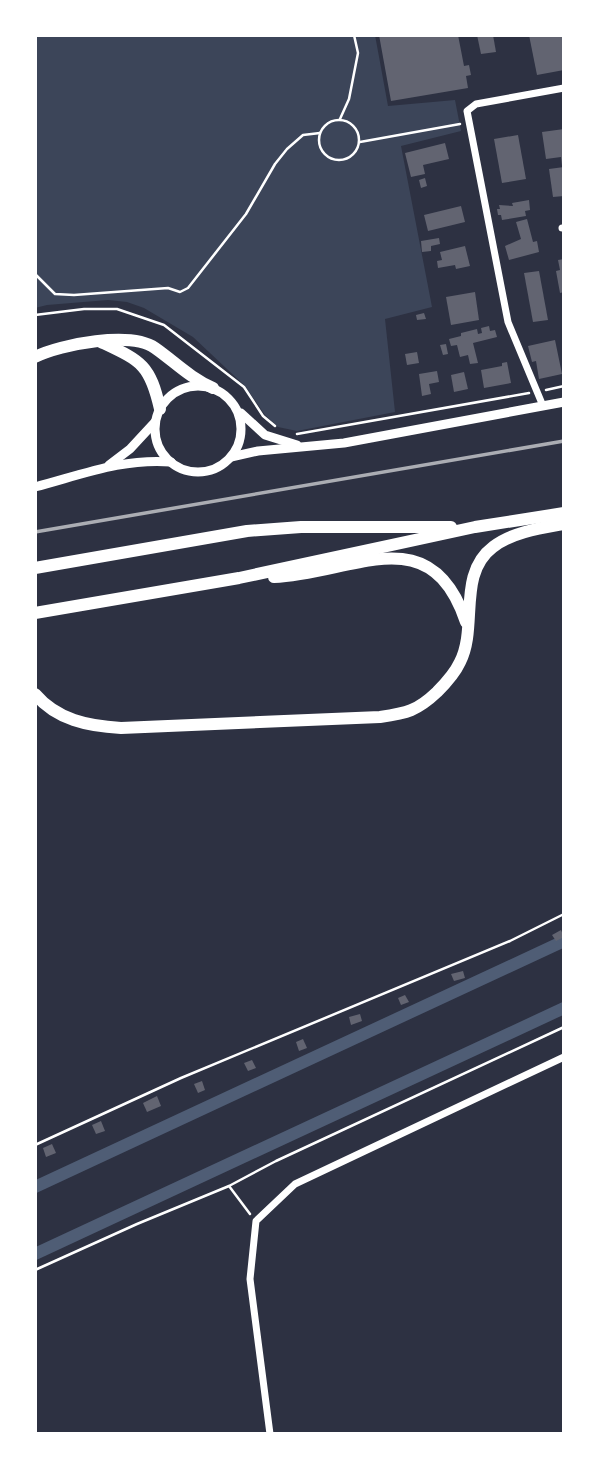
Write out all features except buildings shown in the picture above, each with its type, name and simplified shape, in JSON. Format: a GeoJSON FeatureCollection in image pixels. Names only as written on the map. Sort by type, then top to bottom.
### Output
{"type":"FeatureCollection","features":[{"type":"Feature","properties":{"kind":"main road"},"geometry":{"type":"LineString","coordinates":[[35,357],[61,348],[122,338],[136,340],[153,347],[199,382],[213,388]]}},
{"type":"Feature","properties":{"kind":"main road"},"geometry":{"type":"LineString","coordinates":[[101,342],[144,366],[154,383],[158,415]]}},
{"type":"Feature","properties":{"kind":"main road"},"geometry":{"type":"LineString","coordinates":[[35,613],[239,578],[475,527],[564,513]]}},
{"type":"Feature","properties":{"kind":"main road"},"geometry":{"type":"LineString","coordinates":[[35,694],[64,717],[92,726],[148,727],[405,714],[420,707],[444,685],[460,662],[468,627],[472,584],[480,560],[493,547],[512,537],[564,524]]}},
{"type":"Feature","properties":{"kind":"main road"},"geometry":{"type":"LineString","coordinates":[[35,568],[247,531],[301,527],[475,527]]}},
{"type":"Feature","properties":{"kind":"main road"},"geometry":{"type":"LineString","coordinates":[[239,578],[285,576],[406,558],[423,563],[439,574],[457,597],[468,627]]}},
{"type":"Feature","properties":{"kind":"street"},"geometry":{"type":"LineString","coordinates":[[543,406],[508,322],[467,111],[476,104],[564,88]]}},
{"type":"Feature","properties":{"kind":"street"},"geometry":{"type":"LineString","coordinates":[[107,466],[130,449],[158,415],[167,399],[177,391],[201,385],[225,394],[246,420],[265,435],[281,442],[309,447]]}},
{"type":"Feature","properties":{"kind":"street"},"geometry":{"type":"LineString","coordinates":[[231,457],[258,451],[309,447],[564,402]]}},
{"type":"Feature","properties":{"kind":"street"},"geometry":{"type":"LineString","coordinates":[[158,415],[158,444],[171,462],[182,469],[209,471],[221,466],[231,457],[238,445],[242,432],[235,405]]}},
{"type":"Feature","properties":{"kind":"street"},"geometry":{"type":"LineString","coordinates":[[35,487],[107,466],[146,460],[171,462]]}},
{"type":"Feature","properties":{"kind":"street"},"geometry":{"type":"LineString","coordinates":[[270,1434],[250,1279],[256,1221],[295,1184],[564,1056]]}},
{"type":"Feature","properties":{"kind":"path"},"geometry":{"type":"LineString","coordinates":[[340,119],[349,99],[358,52],[354,35]]}},
{"type":"Feature","properties":{"kind":"path"},"geometry":{"type":"LineString","coordinates":[[347,120],[357,129],[360,142],[358,149],[348,158],[334,160],[323,152],[318,140],[320,133],[328,122],[347,120]]}},
{"type":"Feature","properties":{"kind":"path"},"geometry":{"type":"LineString","coordinates":[[360,142],[468,122]]}},
{"type":"Feature","properties":{"kind":"path"},"geometry":{"type":"LineString","coordinates":[[35,274],[55,294],[168,288],[180,292],[188,288],[246,214],[275,164],[287,149],[303,135],[320,133]]}},
{"type":"Feature","properties":{"kind":"path"},"geometry":{"type":"LineString","coordinates":[[288,432],[297,434],[564,386]]}},
{"type":"Feature","properties":{"kind":"path"},"geometry":{"type":"LineString","coordinates":[[244,387],[263,416],[278,429]]}},
{"type":"Feature","properties":{"kind":"path"},"geometry":{"type":"LineString","coordinates":[[35,1145],[181,1078],[510,941],[564,914]]}},
{"type":"Feature","properties":{"kind":"path"},"geometry":{"type":"LineString","coordinates":[[35,1270],[229,1186],[276,1161],[564,1027]]}},
{"type":"Feature","properties":{"kind":"path"},"geometry":{"type":"LineString","coordinates":[[229,1186],[256,1221]]}},
{"type":"Feature","properties":{"kind":"shaded area"},"geometry":{"type":"Polygon","coordinates":[[[35,35],[375,35],[388,106],[455,100],[461,131],[401,146],[432,307],[385,319],[395,412],[297,431],[278,427],[265,415],[245,386],[193,337],[144,308],[127,302],[108,300],[35,308],[35,35]]]}},
{"type":"Feature","properties":{"kind":"waterway"},"geometry":{"type":"LineString","coordinates":[[35,1187],[564,941]]}},
{"type":"Feature","properties":{"kind":"waterway"},"geometry":{"type":"LineString","coordinates":[[35,1254],[564,1008]]}},
{"type":"Feature","properties":{"kind":"railway"},"geometry":{"type":"LineString","coordinates":[[35,532],[564,441]]}}]}
